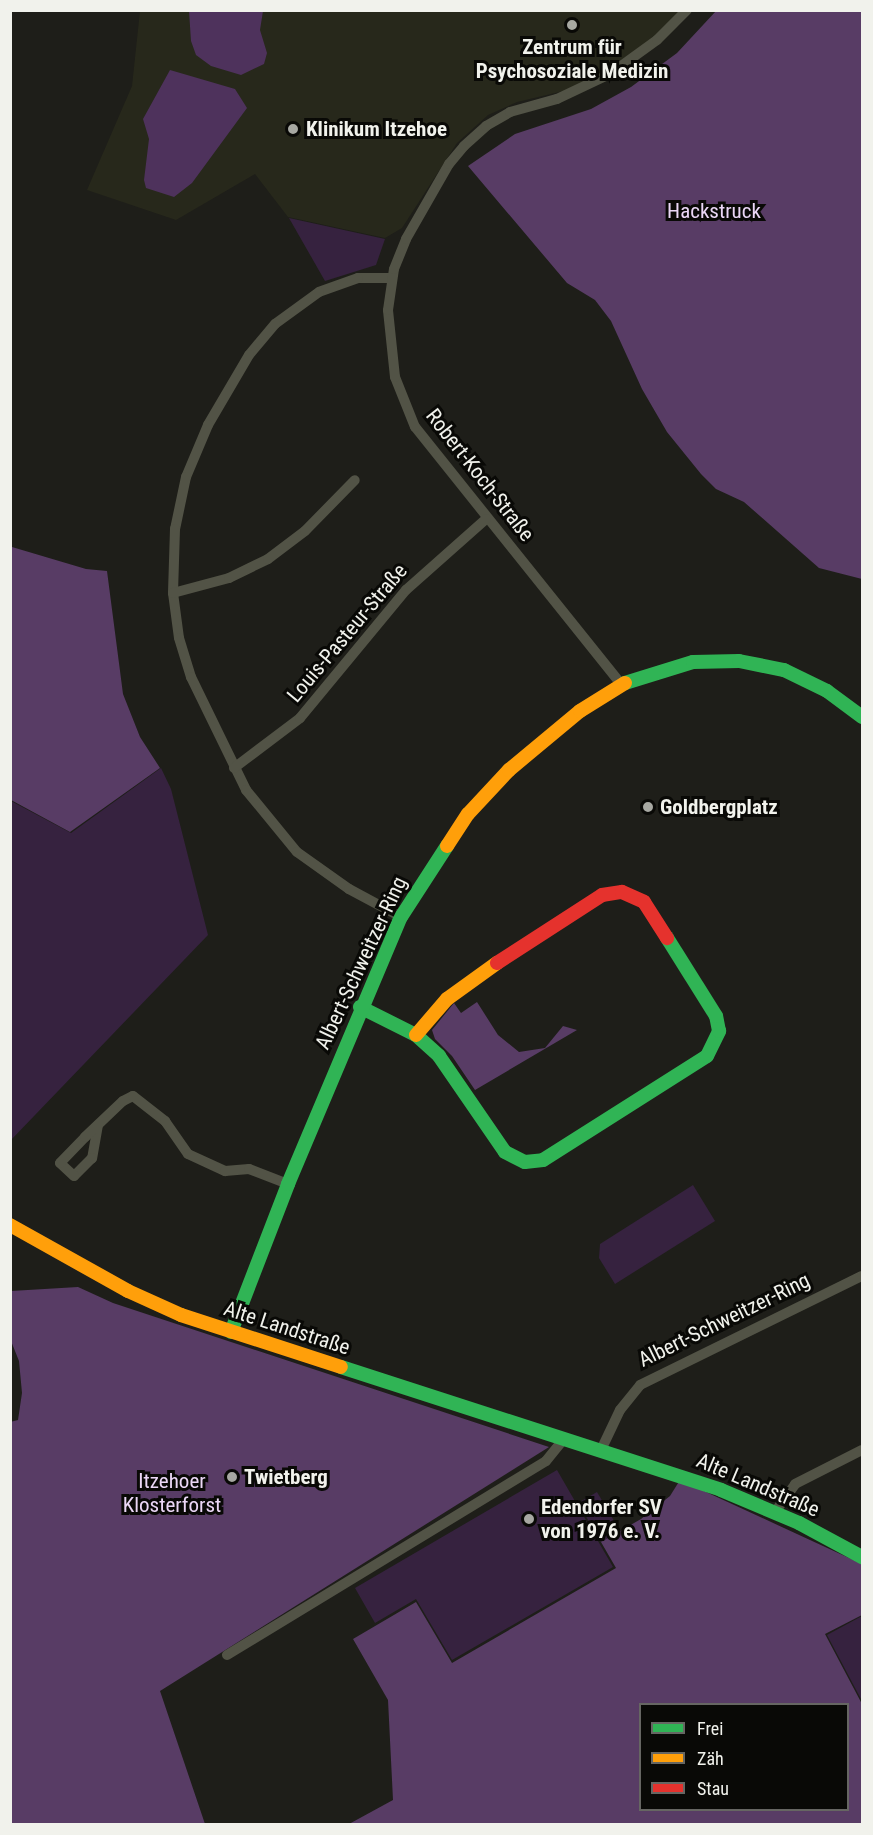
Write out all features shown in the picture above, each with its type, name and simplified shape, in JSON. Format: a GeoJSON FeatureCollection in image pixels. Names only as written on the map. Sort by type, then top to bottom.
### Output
{"type":"FeatureCollection","features":[{"type":"Feature","properties":{"kind":"street","name":"Robert-Koch-Straße"},"geometry":{"type":"LineString","coordinates":[[621,684],[430,449],[403,402],[387,330],[392,278],[422,209],[464,146],[486,126],[510,112],[557,99],[610,74],[657,40],[687,10]]}},
{"type":"Feature","properties":{"kind":"street"},"geometry":{"type":"LineString","coordinates":[[392,278],[358,278],[319,292],[275,324],[249,355],[208,425],[186,477],[175,529],[173,592],[179,638],[191,676],[234,768],[265,817],[291,846],[335,880],[401,917]]}},
{"type":"Feature","properties":{"kind":"street"},"geometry":{"type":"LineString","coordinates":[[173,592],[229,578],[268,559],[305,531],[355,480]]}},
{"type":"Feature","properties":{"kind":"street","name":"Louis-Pasteur-Straße"},"geometry":{"type":"LineString","coordinates":[[234,768],[263,749],[300,718],[406,590],[486,519]]}},
{"type":"Feature","properties":{"kind":"street","name":"Albert-Schweitzer-Ring"},"geometry":{"type":"LineString","coordinates":[[231,1332],[360,1006],[401,917],[459,827],[501,778],[580,711],[621,684],[672,666],[739,661],[806,678],[862,717]]}},
{"type":"Feature","properties":{"kind":"street"},"geometry":{"type":"LineString","coordinates":[[360,1006],[416,1035],[449,1066],[505,1152],[517,1160],[532,1162],[543,1160],[707,1056],[719,1031],[716,1016],[644,902],[622,892],[602,895],[472,979],[447,999],[416,1035]]}},
{"type":"Feature","properties":{"kind":"street"},"geometry":{"type":"LineString","coordinates":[[98,1125],[92,1158],[74,1176],[60,1163],[98,1125],[133,1096],[165,1121],[188,1154],[225,1171],[251,1170],[288,1184]]}},
{"type":"Feature","properties":{"kind":"street","name":"Alte Landstraße"},"geometry":{"type":"LineString","coordinates":[[10,1225],[128,1291],[231,1332],[601,1450],[775,1512],[862,1557]]}},
{"type":"Feature","properties":{"kind":"street","name":"Albert-Schweitzer-Ring"},"geometry":{"type":"LineString","coordinates":[[601,1450],[620,1410],[640,1384],[862,1276]]}},
{"type":"Feature","properties":{"kind":"street"},"geometry":{"type":"LineString","coordinates":[[227,1654],[546,1461],[564,1439]]}},
{"type":"Feature","properties":{"kind":"street"},"geometry":{"type":"LineString","coordinates":[[775,1512],[795,1484],[862,1450]]}},
{"type":"Feature","properties":{"kind":"shaded area","name":"Klinikum Itzehoe"},"geometry":{"type":"Polygon","coordinates":[[[140,11],[681,11],[653,38],[601,74],[572,89],[517,102],[488,115],[457,143],[402,228],[385,238],[288,217],[255,174],[176,220],[87,190],[132,86],[140,11]]]}},
{"type":"Feature","properties":{"kind":"shaded area"},"geometry":{"type":"Polygon","coordinates":[[[189,11],[263,11],[260,30],[267,53],[264,64],[241,75],[211,66],[196,55],[191,41],[189,11]]]}},
{"type":"Feature","properties":{"kind":"shaded area"},"geometry":{"type":"Polygon","coordinates":[[[170,70],[235,89],[247,108],[192,183],[174,197],[146,188],[144,180],[149,139],[143,119],[170,70]]]}},
{"type":"Feature","properties":{"kind":"shaded area"},"geometry":{"type":"Polygon","coordinates":[[[289,218],[385,239],[376,265],[325,281],[289,218]]]}},
{"type":"Feature","properties":{"kind":"shaded area"},"geometry":{"type":"Polygon","coordinates":[[[161,768],[171,789],[208,935],[11,1140],[11,801],[71,833],[161,768]]]}},
{"type":"Feature","properties":{"kind":"shaded area"},"geometry":{"type":"Polygon","coordinates":[[[693,1185],[715,1221],[615,1284],[599,1258],[600,1244],[693,1185]]]}},
{"type":"Feature","properties":{"kind":"shaded area","name":"Edendorfer SV von 1976 e. V."},"geometry":{"type":"Polygon","coordinates":[[[557,1470],[613,1567],[452,1660],[416,1599],[375,1623],[355,1588],[557,1470]]]}},
{"type":"Feature","properties":{"kind":"shaded area"},"geometry":{"type":"Polygon","coordinates":[[[597,1492],[620,1531],[601,1542],[578,1503],[597,1492]]]}},
{"type":"Feature","properties":{"kind":"shaded area"},"geometry":{"type":"Polygon","coordinates":[[[862,1616],[862,1701],[827,1635],[862,1616]]]}},
{"type":"Feature","properties":{"kind":"green space","name":"Hackstruck"},"geometry":{"type":"Polygon","coordinates":[[[716,11],[862,11],[862,579],[819,568],[744,502],[716,489],[701,474],[667,432],[642,389],[611,321],[595,300],[567,283],[468,166],[515,134],[591,109],[631,87],[677,53],[716,11]]]}},
{"type":"Feature","properties":{"kind":"green space"},"geometry":{"type":"Polygon","coordinates":[[[12,547],[86,569],[107,571],[123,694],[140,737],[160,768],[70,832],[11,800],[12,547]]]}},
{"type":"Feature","properties":{"kind":"green space"},"geometry":{"type":"Polygon","coordinates":[[[477,1002],[498,1035],[519,1052],[545,1048],[563,1026],[577,1030],[475,1090],[452,1056],[435,1039],[432,1030],[454,1003],[461,1013],[477,1002]]]}},
{"type":"Feature","properties":{"kind":"green space","name":"Itzehoer Klosterforst"},"geometry":{"type":"Polygon","coordinates":[[[78,1287],[113,1303],[549,1447],[160,1691],[205,1824],[11,1824],[10,1422],[18,1420],[22,1393],[19,1361],[11,1341],[11,1291],[78,1287]]]}},
{"type":"Feature","properties":{"kind":"green space"},"geometry":{"type":"Polygon","coordinates":[[[680,1480],[862,1564],[862,1615],[825,1634],[862,1704],[862,1824],[349,1824],[393,1800],[388,1700],[353,1639],[416,1602],[452,1663],[616,1568],[601,1542],[641,1519],[670,1496],[680,1480]]]}},
{"type":"Feature","properties":{"kind":"traffic: fast"},"geometry":{"type":"LineString","coordinates":[[625,683],[693,662],[739,661],[784,670],[827,691],[862,717]]}},
{"type":"Feature","properties":{"kind":"traffic: fast"},"geometry":{"type":"LineString","coordinates":[[231,1332],[288,1184],[401,917],[447,846]]}},
{"type":"Feature","properties":{"kind":"traffic: fast"},"geometry":{"type":"LineString","coordinates":[[360,1007],[416,1035],[439,1056],[505,1152],[525,1162],[543,1160],[707,1056],[719,1031],[716,1016],[667,938]]}},
{"type":"Feature","properties":{"kind":"traffic: fast"},"geometry":{"type":"LineString","coordinates":[[341,1367],[721,1490],[799,1523],[862,1557]]}},
{"type":"Feature","properties":{"kind":"traffic: slow"},"geometry":{"type":"LineString","coordinates":[[447,846],[468,814],[509,770],[580,711],[625,683]]}},
{"type":"Feature","properties":{"kind":"traffic: slow"},"geometry":{"type":"LineString","coordinates":[[416,1035],[447,999],[497,963]]}},
{"type":"Feature","properties":{"kind":"traffic: slow"},"geometry":{"type":"LineString","coordinates":[[10,1225],[128,1291],[181,1315],[341,1367]]}},
{"type":"Feature","properties":{"kind":"traffic: jam"},"geometry":{"type":"LineString","coordinates":[[497,963],[602,895],[622,892],[644,902],[667,938]]}},
{"type":"Feature","properties":{"kind":"place","name":"Zentrum für Psychosoziale Medizin"},"geometry":{"type":"Point","coordinates":[572,25]}},
{"type":"Feature","properties":{"kind":"place","name":"Klinikum Itzehoe"},"geometry":{"type":"Point","coordinates":[293,129]}},
{"type":"Feature","properties":{"kind":"place","name":"Goldbergplatz"},"geometry":{"type":"Point","coordinates":[648,807]}},
{"type":"Feature","properties":{"kind":"place","name":"Twietberg"},"geometry":{"type":"Point","coordinates":[232,1477]}},
{"type":"Feature","properties":{"kind":"place","name":"Edendorfer SV von 1976 e. V."},"geometry":{"type":"Point","coordinates":[529,1519]}}]}
